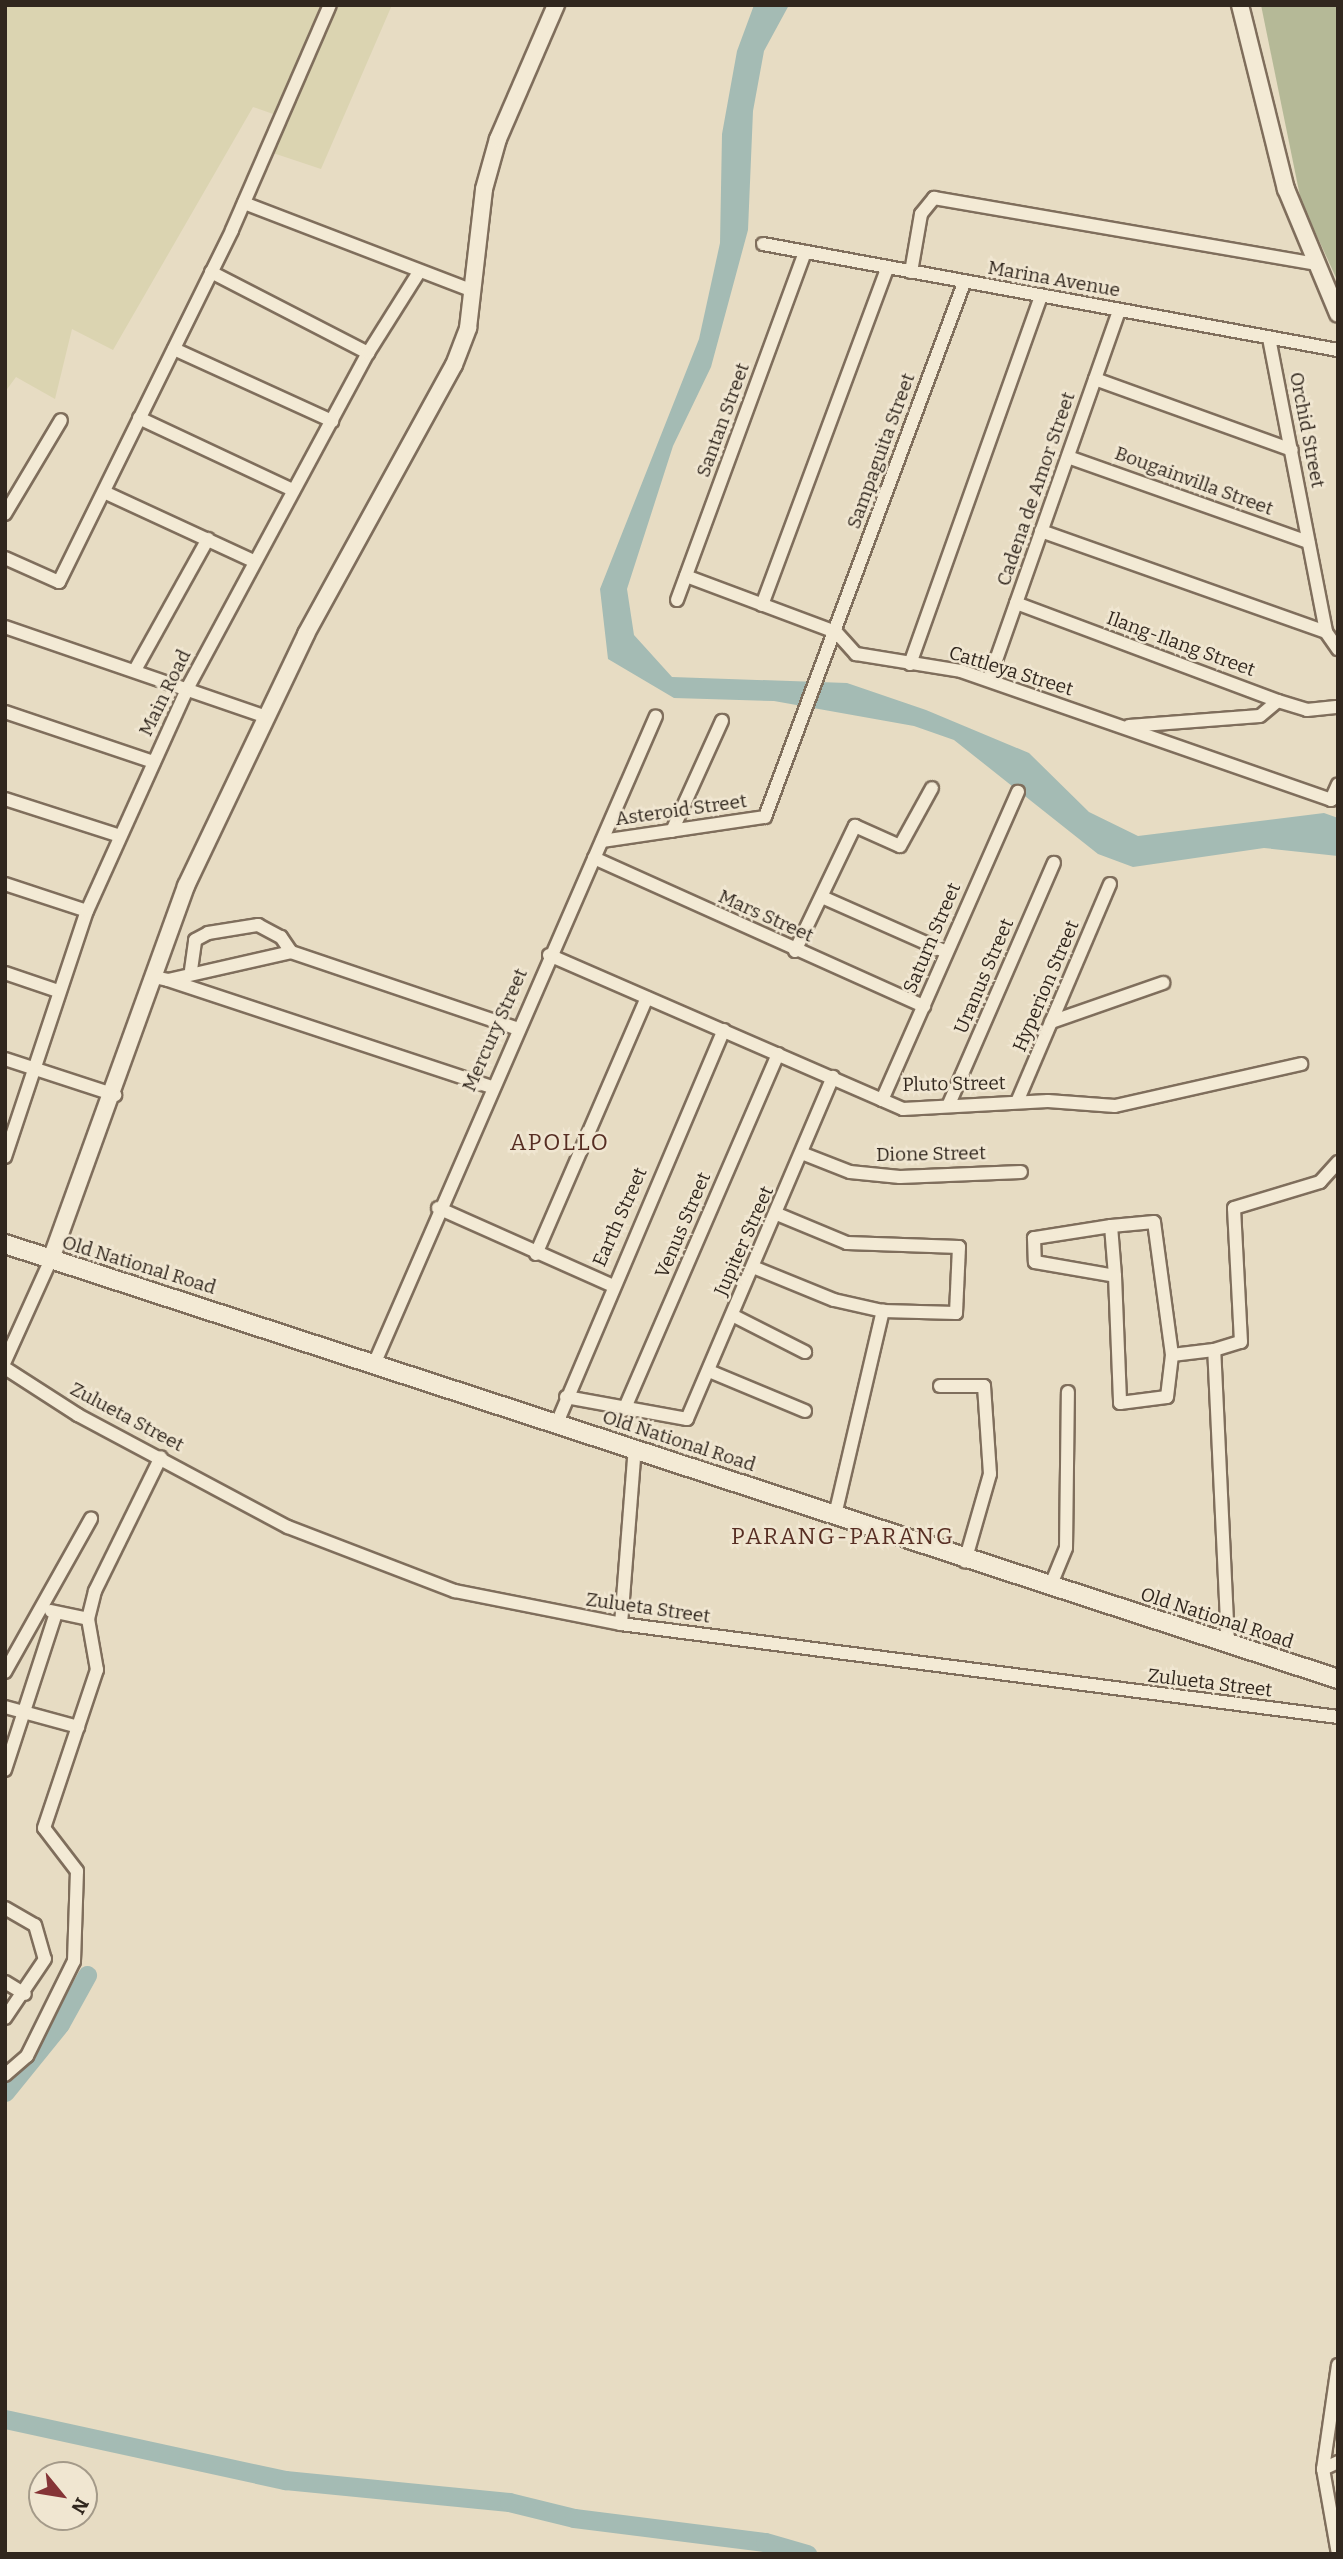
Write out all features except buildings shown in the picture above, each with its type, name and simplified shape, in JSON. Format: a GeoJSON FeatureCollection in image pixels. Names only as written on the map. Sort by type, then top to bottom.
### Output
{"type":"FeatureCollection","features":[{"type":"Feature","properties":{"kind":"main road","name":"Old National Road"},"geometry":{"type":"LineString","coordinates":[[5,1244],[375,1362],[965,1561],[1338,1679]]}},
{"type":"Feature","properties":{"kind":"street"},"geometry":{"type":"LineString","coordinates":[[5,558],[59,582],[244,203],[330,5]]}},
{"type":"Feature","properties":{"kind":"street"},"geometry":{"type":"LineString","coordinates":[[5,1361],[51,1259],[161,978],[186,886],[267,717],[454,365],[468,328],[484,190],[498,139],[556,5]]}},
{"type":"Feature","properties":{"kind":"street"},"geometry":{"type":"LineString","coordinates":[[1240,5],[1286,189],[1338,314]]}},
{"type":"Feature","properties":{"kind":"street"},"geometry":{"type":"LineString","coordinates":[[911,272],[921,214],[934,198],[1317,264]]}},
{"type":"Feature","properties":{"kind":"street"},"geometry":{"type":"LineString","coordinates":[[244,203],[471,290]]}},
{"type":"Feature","properties":{"kind":"street","name":"Marina Avenue"},"geometry":{"type":"LineString","coordinates":[[763,244],[1338,350]]}},
{"type":"Feature","properties":{"kind":"street","name":"Santan Street"},"geometry":{"type":"LineString","coordinates":[[677,600],[805,252]]}},
{"type":"Feature","properties":{"kind":"street"},"geometry":{"type":"LineString","coordinates":[[762,605],[887,268]]}},
{"type":"Feature","properties":{"kind":"street"},"geometry":{"type":"LineString","coordinates":[[211,272],[368,353]]}},
{"type":"Feature","properties":{"kind":"street","name":"Main Road"},"geometry":{"type":"LineString","coordinates":[[6,1154],[58,991],[87,911],[188,687],[253,561],[368,353],[419,272]]}},
{"type":"Feature","properties":{"kind":"street","name":"Sampaguita Street"},"geometry":{"type":"LineString","coordinates":[[794,736],[836,632],[964,283]]}},
{"type":"Feature","properties":{"kind":"street"},"geometry":{"type":"LineString","coordinates":[[910,664],[1041,296]]}},
{"type":"Feature","properties":{"kind":"street","name":"Cadena de Amor Street"},"geometry":{"type":"LineString","coordinates":[[989,680],[1119,310]]}},
{"type":"Feature","properties":{"kind":"street","name":"Orchid Street"},"geometry":{"type":"LineString","coordinates":[[1269,338],[1326,632],[1338,649]]}},
{"type":"Feature","properties":{"kind":"street"},"geometry":{"type":"LineString","coordinates":[[174,349],[331,421]]}},
{"type":"Feature","properties":{"kind":"street"},"geometry":{"type":"LineString","coordinates":[[1095,379],[1292,450]]}},
{"type":"Feature","properties":{"kind":"street"},"geometry":{"type":"LineString","coordinates":[[139,418],[293,490]]}},
{"type":"Feature","properties":{"kind":"street"},"geometry":{"type":"LineString","coordinates":[[5,514],[61,420]]}},
{"type":"Feature","properties":{"kind":"street","name":"Bougainvilla Street"},"geometry":{"type":"LineString","coordinates":[[1068,457],[1308,542]]}},
{"type":"Feature","properties":{"kind":"street"},"geometry":{"type":"LineString","coordinates":[[104,492],[253,561]]}},
{"type":"Feature","properties":{"kind":"street"},"geometry":{"type":"LineString","coordinates":[[1041,531],[1326,632]]}},
{"type":"Feature","properties":{"kind":"street"},"geometry":{"type":"LineString","coordinates":[[135,670],[208,539]]}},
{"type":"Feature","properties":{"kind":"street","name":"Cattleya Street"},"geometry":{"type":"LineString","coordinates":[[686,576],[836,632],[856,654],[989,680],[1331,800],[1338,784]]}},
{"type":"Feature","properties":{"kind":"street","name":"Ilang-Ilang Street"},"geometry":{"type":"LineString","coordinates":[[1016,603],[1278,701],[1307,710],[1337,706]]}},
{"type":"Feature","properties":{"kind":"street"},"geometry":{"type":"LineString","coordinates":[[5,627],[188,687],[267,717]]}},
{"type":"Feature","properties":{"kind":"street"},"geometry":{"type":"LineString","coordinates":[[1122,726],[1260,716],[1278,701]]}},
{"type":"Feature","properties":{"kind":"street"},"geometry":{"type":"LineString","coordinates":[[5,712],[154,762]]}},
{"type":"Feature","properties":{"kind":"street","name":"Mercury Street"},"geometry":{"type":"LineString","coordinates":[[375,1362],[516,1028],[656,716]]}},
{"type":"Feature","properties":{"kind":"street"},"geometry":{"type":"LineString","coordinates":[[672,831],[722,721]]}},
{"type":"Feature","properties":{"kind":"street","name":"Asteroid Street"},"geometry":{"type":"LineString","coordinates":[[602,841],[765,817],[794,736]]}},
{"type":"Feature","properties":{"kind":"street"},"geometry":{"type":"LineString","coordinates":[[795,951],[855,826],[900,846],[932,788]]}},
{"type":"Feature","properties":{"kind":"street","name":"Saturn Street"},"geometry":{"type":"LineString","coordinates":[[883,1100],[1018,792]]}},
{"type":"Feature","properties":{"kind":"street"},"geometry":{"type":"LineString","coordinates":[[5,799],[120,836]]}},
{"type":"Feature","properties":{"kind":"street","name":"Mars Street"},"geometry":{"type":"LineString","coordinates":[[594,858],[795,951],[924,1006]]}},
{"type":"Feature","properties":{"kind":"street","name":"Uranus Street"},"geometry":{"type":"LineString","coordinates":[[950,1104],[1054,863]]}},
{"type":"Feature","properties":{"kind":"street"},"geometry":{"type":"LineString","coordinates":[[5,884],[87,911]]}},
{"type":"Feature","properties":{"kind":"street","name":"Hyperion Street"},"geometry":{"type":"LineString","coordinates":[[1017,1102],[1110,884]]}},
{"type":"Feature","properties":{"kind":"street"},"geometry":{"type":"LineString","coordinates":[[822,897],[946,952]]}},
{"type":"Feature","properties":{"kind":"street"},"geometry":{"type":"LineString","coordinates":[[191,970],[195,940],[208,933],[258,925],[281,937],[291,952]]}},
{"type":"Feature","properties":{"kind":"street"},"geometry":{"type":"LineString","coordinates":[[161,978],[291,952],[516,1028]]}},
{"type":"Feature","properties":{"kind":"street","name":"Pluto Street"},"geometry":{"type":"LineString","coordinates":[[549,955],[903,1108],[1017,1102],[1115,1106],[1301,1064]]}},
{"type":"Feature","properties":{"kind":"street"},"geometry":{"type":"LineString","coordinates":[[5,973],[58,991]]}},
{"type":"Feature","properties":{"kind":"street"},"geometry":{"type":"LineString","coordinates":[[161,978],[491,1087]]}},
{"type":"Feature","properties":{"kind":"street"},"geometry":{"type":"LineString","coordinates":[[1051,1022],[1163,983]]}},
{"type":"Feature","properties":{"kind":"street"},"geometry":{"type":"LineString","coordinates":[[536,1254],[647,998]]}},
{"type":"Feature","properties":{"kind":"street","name":"Earth Street"},"geometry":{"type":"LineString","coordinates":[[557,1423],[611,1285],[723,1030]]}},
{"type":"Feature","properties":{"kind":"street","name":"Venus Street"},"geometry":{"type":"LineString","coordinates":[[624,1410],[778,1054]]}},
{"type":"Feature","properties":{"kind":"street"},"geometry":{"type":"LineString","coordinates":[[5,1059],[115,1095]]}},
{"type":"Feature","properties":{"kind":"street","name":"Jupiter Street"},"geometry":{"type":"LineString","coordinates":[[624,1410],[687,1419],[804,1154],[833,1077]]}},
{"type":"Feature","properties":{"kind":"street","name":"Dione Street"},"geometry":{"type":"LineString","coordinates":[[804,1154],[850,1172],[900,1178],[1021,1172]]}},
{"type":"Feature","properties":{"kind":"street"},"geometry":{"type":"LineString","coordinates":[[1172,1355],[1214,1350],[1241,1342],[1234,1208],[1320,1182],[1338,1163]]}},
{"type":"Feature","properties":{"kind":"street"},"geometry":{"type":"LineString","coordinates":[[438,1208],[536,1254],[611,1285]]}},
{"type":"Feature","properties":{"kind":"street"},"geometry":{"type":"LineString","coordinates":[[752,1267],[802,1290],[883,1311],[957,1313],[958,1247],[847,1243],[777,1214]]}},
{"type":"Feature","properties":{"kind":"street"},"geometry":{"type":"LineString","coordinates":[[1111,1226],[1115,1276],[1120,1402],[1167,1397],[1172,1355],[1154,1222],[1111,1226],[1034,1238],[1035,1262],[1115,1276]]}},
{"type":"Feature","properties":{"kind":"street"},"geometry":{"type":"LineString","coordinates":[[835,1515],[883,1311]]}},
{"type":"Feature","properties":{"kind":"street"},"geometry":{"type":"LineString","coordinates":[[732,1315],[806,1352]]}},
{"type":"Feature","properties":{"kind":"street"},"geometry":{"type":"LineString","coordinates":[[1214,1350],[1228,1643]]}},
{"type":"Feature","properties":{"kind":"street","name":"Zulueta Street"},"geometry":{"type":"LineString","coordinates":[[5,1368],[288,1528],[377,1564],[455,1591],[621,1625],[1338,1717]]}},
{"type":"Feature","properties":{"kind":"street"},"geometry":{"type":"LineString","coordinates":[[709,1371],[805,1411]]}},
{"type":"Feature","properties":{"kind":"street"},"geometry":{"type":"LineString","coordinates":[[940,1386],[984,1386],[990,1474],[965,1561]]}},
{"type":"Feature","properties":{"kind":"street"},"geometry":{"type":"LineString","coordinates":[[1051,1587],[1066,1548],[1068,1391]]}},
{"type":"Feature","properties":{"kind":"street"},"geometry":{"type":"LineString","coordinates":[[566,1397],[624,1410]]}},
{"type":"Feature","properties":{"kind":"street"},"geometry":{"type":"LineString","coordinates":[[621,1625],[635,1448]]}},
{"type":"Feature","properties":{"kind":"street"},"geometry":{"type":"LineString","coordinates":[[5,2075],[27,2056],[74,1961],[77,1871],[44,1828],[97,1671],[88,1619],[161,1457]]}},
{"type":"Feature","properties":{"kind":"street"},"geometry":{"type":"LineString","coordinates":[[5,1672],[91,1518]]}},
{"type":"Feature","properties":{"kind":"street"},"geometry":{"type":"LineString","coordinates":[[40,1609],[88,1619]]}},
{"type":"Feature","properties":{"kind":"street"},"geometry":{"type":"LineString","coordinates":[[5,1770],[56,1613]]}},
{"type":"Feature","properties":{"kind":"street"},"geometry":{"type":"LineString","coordinates":[[5,1707],[78,1727]]}},
{"type":"Feature","properties":{"kind":"street"},"geometry":{"type":"LineString","coordinates":[[5,1908],[35,1925],[45,1959],[25,1993],[5,2018]]}},
{"type":"Feature","properties":{"kind":"street"},"geometry":{"type":"LineString","coordinates":[[5,1982],[25,1993]]}},
{"type":"Feature","properties":{"kind":"street"},"geometry":{"type":"LineString","coordinates":[[1338,2365],[1323,2469],[1338,2554]]}},
{"type":"Feature","properties":{"kind":"street"},"geometry":{"type":"LineString","coordinates":[[1323,2469],[1338,2462]]}},
{"type":"Feature","properties":{"kind":"shaded area"},"geometry":{"type":"Polygon","coordinates":[[[5,5],[392,5],[321,169],[267,151],[276,115],[253,107],[113,350],[72,329],[55,399],[16,377],[5,392],[5,5]]]}},
{"type":"Feature","properties":{"kind":"green space"},"geometry":{"type":"Polygon","coordinates":[[[1261,5],[1338,5],[1338,282],[1301,201],[1261,5]]]}},
{"type":"Feature","properties":{"kind":"water"},"geometry":{"type":"Polygon","coordinates":[[[754,5],[789,5],[764,51],[753,111],[748,230],[711,367],[673,446],[627,589],[634,635],[672,677],[847,683],[926,710],[1029,753],[1089,812],[1138,836],[1324,813],[1338,818],[1338,856],[1264,848],[1133,867],[1098,854],[954,740],[914,726],[774,701],[674,698],[608,659],[600,589],[699,339],[720,243],[722,134],[737,51],[754,5]]]}},
{"type":"Feature","properties":{"kind":"waterway"},"geometry":{"type":"LineString","coordinates":[[5,2092],[60,2024],[87,1975]]}},
{"type":"Feature","properties":{"kind":"waterway"},"geometry":{"type":"LineString","coordinates":[[5,2419],[285,2480],[509,2502],[574,2518],[765,2542],[807,2554]]}},
{"type":"Feature","properties":{"kind":"district","name":"APOLLO"},"geometry":{"type":"Point","coordinates":[560,1142]}},
{"type":"Feature","properties":{"kind":"district","name":"PARANG-PARANG"},"geometry":{"type":"Point","coordinates":[843,1536]}}]}
